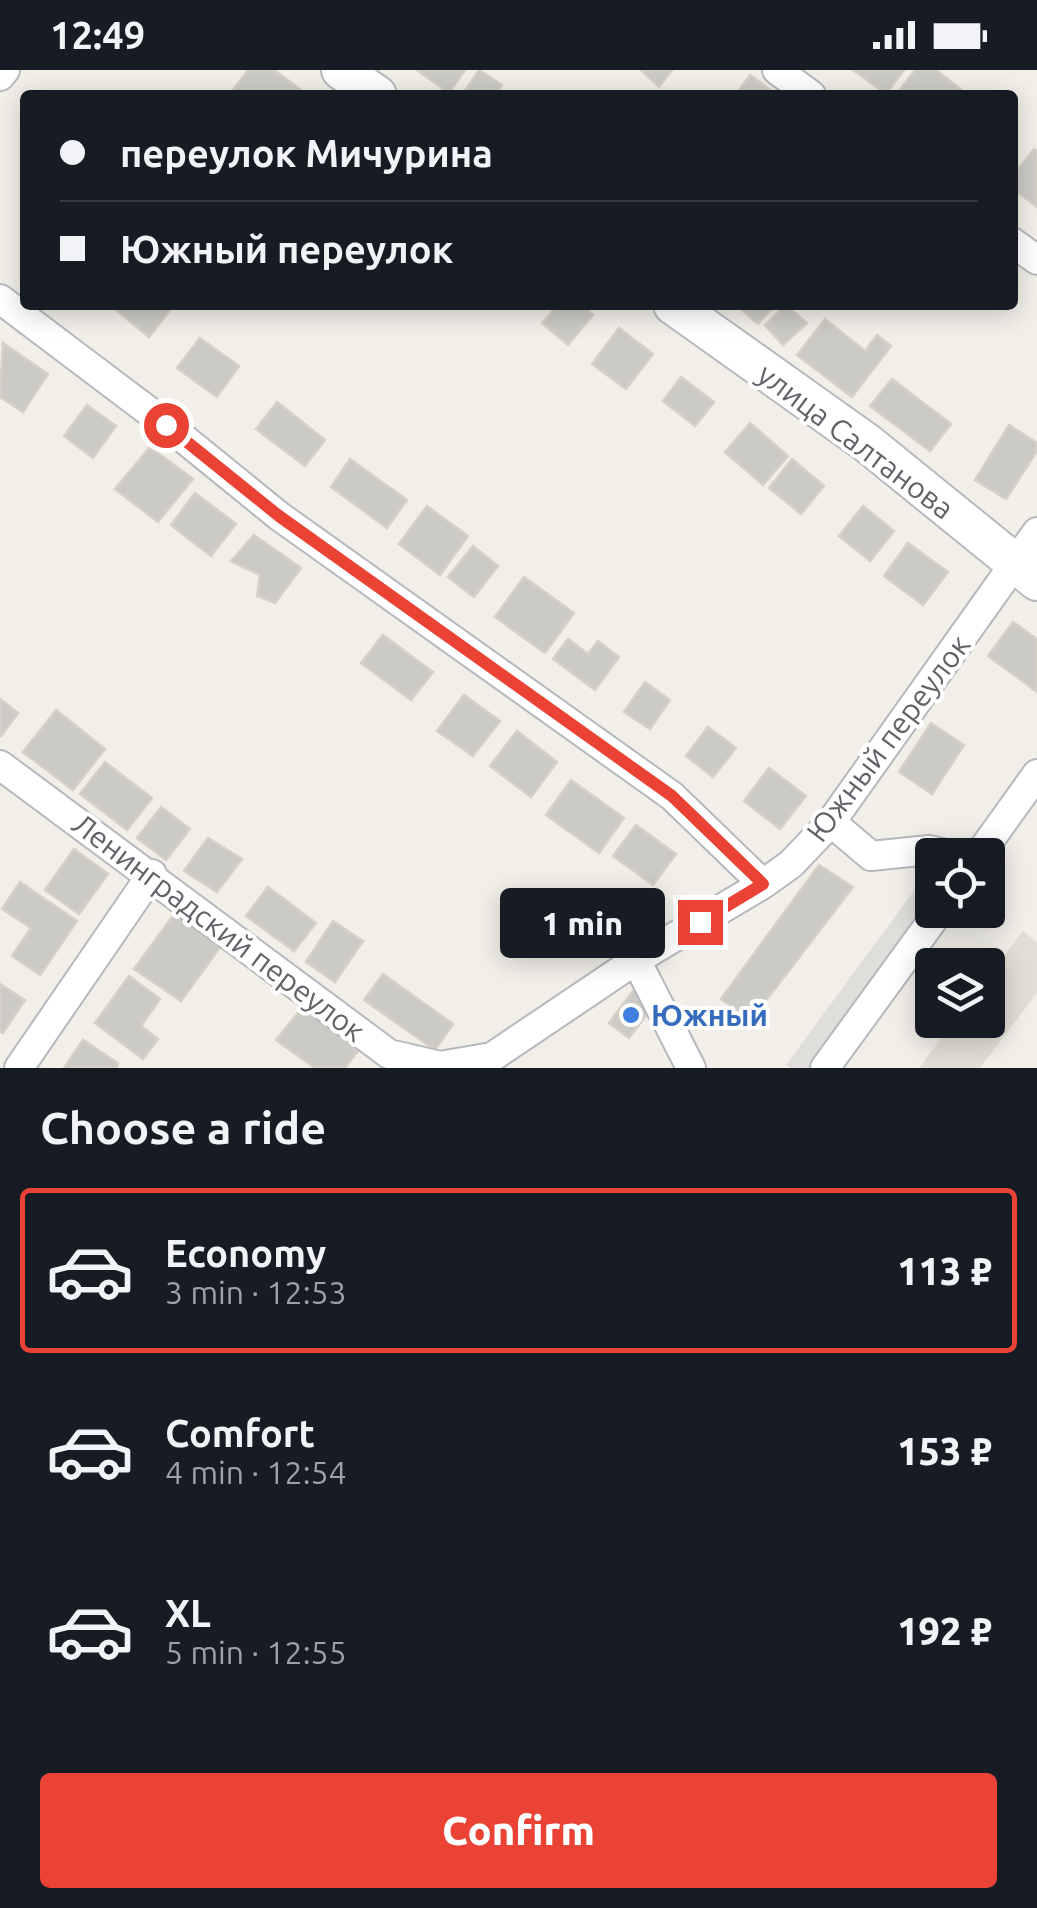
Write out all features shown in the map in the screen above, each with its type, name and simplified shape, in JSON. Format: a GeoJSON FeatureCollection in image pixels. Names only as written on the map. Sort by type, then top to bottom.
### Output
{"type":"FeatureCollection","features":[{"type":"Feature","properties":{"kind":"main road"},"geometry":{"type":"LineString","coordinates":[[342,70],[370,90]]}},
{"type":"Feature","properties":{"kind":"main road","name":"улица Салтанова"},"geometry":{"type":"LineString","coordinates":[[680,310],[867,444],[1026,573]]}},
{"type":"Feature","properties":{"kind":"street"},"geometry":{"type":"LineString","coordinates":[[0,76],[5,70]]}},
{"type":"Feature","properties":{"kind":"street"},"geometry":{"type":"LineString","coordinates":[[777,70],[804,90]]}},
{"type":"Feature","properties":{"kind":"street"},"geometry":{"type":"LineString","coordinates":[[0,299],[279,516],[672,796],[763,884]]}},
{"type":"Feature","properties":{"kind":"street","name":"Южный переулок"},"geometry":{"type":"LineString","coordinates":[[487,1062],[636,960],[792,864],[831,822],[1026,573],[1037,532]]}},
{"type":"Feature","properties":{"kind":"street","name":"Ленинградский переулок"},"geometry":{"type":"LineString","coordinates":[[0,764],[389,1054],[440,1066],[487,1062]]}},
{"type":"Feature","properties":{"kind":"street"},"geometry":{"type":"LineString","coordinates":[[991,838],[1037,774]]}},
{"type":"Feature","properties":{"kind":"street"},"geometry":{"type":"LineString","coordinates":[[831,822],[870,856],[915,851]]}},
{"type":"Feature","properties":{"kind":"street"},"geometry":{"type":"LineString","coordinates":[[19,1068],[152,874]]}},
{"type":"Feature","properties":{"kind":"street"},"geometry":{"type":"LineString","coordinates":[[826,1068],[927,928]]}},
{"type":"Feature","properties":{"kind":"street"},"geometry":{"type":"LineString","coordinates":[[636,960],[692,1068]]}},
{"type":"Feature","properties":{"kind":"shaded area"},"geometry":{"type":"Polygon","coordinates":[[[915,889],[917,928],[814,1068],[786,1065],[915,889]]]}},
{"type":"Feature","properties":{"kind":"shaded area"},"geometry":{"type":"Polygon","coordinates":[[[1023,931],[1037,942],[1037,993],[1005,1035],[1005,955],[1023,931]]]}},
{"type":"Feature","properties":{"kind":"shaded area"},"geometry":{"type":"Polygon","coordinates":[[[942,1038],[1003,1038],[980,1068],[919,1068],[942,1038]]]}},
{"type":"Feature","properties":{"kind":"building"},"geometry":{"type":"Polygon","coordinates":[[[248,70],[274,70],[300,89],[299,90],[233,90],[248,70]]]}},
{"type":"Feature","properties":{"kind":"building"},"geometry":{"type":"Polygon","coordinates":[[[417,70],[465,70],[451,90],[445,90],[417,70]]]}},
{"type":"Feature","properties":{"kind":"building"},"geometry":{"type":"Polygon","coordinates":[[[479,70],[502,85],[499,90],[465,90],[479,70]]]}},
{"type":"Feature","properties":{"kind":"building"},"geometry":{"type":"Polygon","coordinates":[[[641,70],[672,70],[659,87],[641,70]]]}},
{"type":"Feature","properties":{"kind":"building"},"geometry":{"type":"Polygon","coordinates":[[[853,70],[904,70],[889,90],[880,90],[853,70]]]}},
{"type":"Feature","properties":{"kind":"building"},"geometry":{"type":"Polygon","coordinates":[[[915,70],[936,70],[962,90],[900,90],[915,70]]]}},
{"type":"Feature","properties":{"kind":"building"},"geometry":{"type":"Polygon","coordinates":[[[750,75],[770,90],[740,90],[750,75]]]}},
{"type":"Feature","properties":{"kind":"building"},"geometry":{"type":"Polygon","coordinates":[[[1034,149],[1037,151],[1037,207],[1018,193],[1018,169],[1034,149]]]}},
{"type":"Feature","properties":{"kind":"building"},"geometry":{"type":"Polygon","coordinates":[[[116,310],[170,310],[149,337],[116,310]]]}},
{"type":"Feature","properties":{"kind":"building"},"geometry":{"type":"Polygon","coordinates":[[[554,310],[587,310],[593,315],[568,345],[542,323],[554,310]]]}},
{"type":"Feature","properties":{"kind":"building"},"geometry":{"type":"Polygon","coordinates":[[[742,310],[771,310],[758,324],[742,310]]]}},
{"type":"Feature","properties":{"kind":"building"},"geometry":{"type":"Polygon","coordinates":[[[781,310],[792,310],[807,323],[783,345],[765,325],[781,310]]]}},
{"type":"Feature","properties":{"kind":"building"},"geometry":{"type":"Polygon","coordinates":[[[825,319],[865,351],[877,335],[891,346],[852,397],[797,355],[825,319]]]}},
{"type":"Feature","properties":{"kind":"building"},"geometry":{"type":"Polygon","coordinates":[[[619,328],[653,354],[626,389],[592,364],[619,328]]]}},
{"type":"Feature","properties":{"kind":"building"},"geometry":{"type":"Polygon","coordinates":[[[200,338],[239,366],[217,397],[177,368],[200,338]]]}},
{"type":"Feature","properties":{"kind":"building"},"geometry":{"type":"Polygon","coordinates":[[[3,343],[48,374],[23,412],[0,397],[3,343]]]}},
{"type":"Feature","properties":{"kind":"building"},"geometry":{"type":"Polygon","coordinates":[[[681,377],[714,402],[695,426],[663,401],[681,377]]]}},
{"type":"Feature","properties":{"kind":"building"},"geometry":{"type":"Polygon","coordinates":[[[892,379],[951,424],[930,451],[870,406],[892,379]]]}},
{"type":"Feature","properties":{"kind":"building"},"geometry":{"type":"Polygon","coordinates":[[[277,402],[325,440],[305,466],[256,429],[277,402]]]}},
{"type":"Feature","properties":{"kind":"building"},"geometry":{"type":"Polygon","coordinates":[[[87,405],[116,426],[93,458],[64,436],[87,405]]]}},
{"type":"Feature","properties":{"kind":"building"},"geometry":{"type":"Polygon","coordinates":[[[750,423],[788,456],[763,485],[725,452],[750,423]]]}},
{"type":"Feature","properties":{"kind":"building"},"geometry":{"type":"Polygon","coordinates":[[[1009,425],[1037,443],[1037,451],[1006,499],[975,480],[1009,425]]]}},
{"type":"Feature","properties":{"kind":"building"},"geometry":{"type":"Polygon","coordinates":[[[150,447],[193,479],[158,522],[115,489],[150,447]]]}},
{"type":"Feature","properties":{"kind":"building"},"geometry":{"type":"Polygon","coordinates":[[[350,459],[407,500],[387,528],[331,487],[350,459]]]}},
{"type":"Feature","properties":{"kind":"building"},"geometry":{"type":"Polygon","coordinates":[[[792,459],[824,486],[801,514],[769,488],[792,459]]]}},
{"type":"Feature","properties":{"kind":"building"},"geometry":{"type":"Polygon","coordinates":[[[195,493],[236,524],[211,556],[171,525],[195,493]]]}},
{"type":"Feature","properties":{"kind":"building"},"geometry":{"type":"Polygon","coordinates":[[[427,506],[468,536],[440,575],[399,544],[427,506]]]}},
{"type":"Feature","properties":{"kind":"building"},"geometry":{"type":"Polygon","coordinates":[[[863,506],[894,531],[870,561],[839,536],[863,506]]]}},
{"type":"Feature","properties":{"kind":"building"},"geometry":{"type":"Polygon","coordinates":[[[254,535],[301,568],[275,603],[257,596],[260,575],[231,561],[254,535]]]}},
{"type":"Feature","properties":{"kind":"building"},"geometry":{"type":"Polygon","coordinates":[[[908,543],[948,572],[923,605],[884,576],[908,543]]]}},
{"type":"Feature","properties":{"kind":"building"},"geometry":{"type":"Polygon","coordinates":[[[473,546],[498,566],[474,597],[448,577],[473,546]]]}},
{"type":"Feature","properties":{"kind":"building"},"geometry":{"type":"Polygon","coordinates":[[[524,577],[574,613],[545,653],[495,617],[524,577]]]}},
{"type":"Feature","properties":{"kind":"building"},"geometry":{"type":"Polygon","coordinates":[[[1013,622],[1037,639],[1037,692],[988,656],[1013,622]]]}},
{"type":"Feature","properties":{"kind":"building"},"geometry":{"type":"Polygon","coordinates":[[[383,635],[433,672],[411,700],[361,663],[383,635]]]}},
{"type":"Feature","properties":{"kind":"building"},"geometry":{"type":"Polygon","coordinates":[[[568,639],[588,654],[598,641],[619,657],[595,690],[553,659],[568,639]]]}},
{"type":"Feature","properties":{"kind":"building"},"geometry":{"type":"Polygon","coordinates":[[[645,682],[670,700],[650,729],[624,712],[645,682]]]}},
{"type":"Feature","properties":{"kind":"building"},"geometry":{"type":"Polygon","coordinates":[[[464,695],[500,721],[473,756],[437,731],[464,695]]]}},
{"type":"Feature","properties":{"kind":"building"},"geometry":{"type":"Polygon","coordinates":[[[0,699],[18,713],[1,736],[0,735],[0,699]]]}},
{"type":"Feature","properties":{"kind":"building"},"geometry":{"type":"Polygon","coordinates":[[[56,710],[105,749],[73,790],[23,752],[56,710]]]}},
{"type":"Feature","properties":{"kind":"building"},"geometry":{"type":"Polygon","coordinates":[[[931,723],[964,745],[932,794],[899,772],[931,723]]]}},
{"type":"Feature","properties":{"kind":"building"},"geometry":{"type":"Polygon","coordinates":[[[708,727],[736,748],[713,777],[686,756],[708,727]]]}},
{"type":"Feature","properties":{"kind":"building"},"geometry":{"type":"Polygon","coordinates":[[[517,731],[557,762],[531,797],[490,766],[517,731]]]}},
{"type":"Feature","properties":{"kind":"building"},"geometry":{"type":"Polygon","coordinates":[[[105,762],[152,798],[127,830],[80,794],[105,762]]]}},
{"type":"Feature","properties":{"kind":"building"},"geometry":{"type":"Polygon","coordinates":[[[769,768],[806,796],[780,829],[744,801],[769,768]]]}},
{"type":"Feature","properties":{"kind":"building"},"geometry":{"type":"Polygon","coordinates":[[[571,780],[624,818],[599,853],[546,815],[571,780]]]}},
{"type":"Feature","properties":{"kind":"building"},"geometry":{"type":"Polygon","coordinates":[[[161,807],[190,829],[166,860],[137,838],[161,807]]]}},
{"type":"Feature","properties":{"kind":"building"},"geometry":{"type":"Polygon","coordinates":[[[636,825],[676,854],[653,885],[613,856],[636,825]]]}},
{"type":"Feature","properties":{"kind":"building"},"geometry":{"type":"Polygon","coordinates":[[[208,838],[242,859],[217,892],[184,871],[208,838]]]}},
{"type":"Feature","properties":{"kind":"building"},"geometry":{"type":"Polygon","coordinates":[[[74,849],[108,874],[79,914],[45,890],[74,849]]]}},
{"type":"Feature","properties":{"kind":"building"},"geometry":{"type":"Polygon","coordinates":[[[819,865],[853,887],[751,1020],[721,999],[819,865]]]}},
{"type":"Feature","properties":{"kind":"building"},"geometry":{"type":"Polygon","coordinates":[[[20,882],[77,921],[40,975],[12,956],[31,928],[2,909],[20,882]]]}},
{"type":"Feature","properties":{"kind":"building"},"geometry":{"type":"Polygon","coordinates":[[[268,887],[316,923],[294,951],[246,916],[268,887]]]}},
{"type":"Feature","properties":{"kind":"building"},"geometry":{"type":"Polygon","coordinates":[[[175,913],[221,946],[181,1001],[134,969],[175,913]]]}},
{"type":"Feature","properties":{"kind":"building"},"geometry":{"type":"Polygon","coordinates":[[[333,921],[363,941],[335,982],[306,962],[333,921]]]}},
{"type":"Feature","properties":{"kind":"building"},"geometry":{"type":"Polygon","coordinates":[[[383,974],[453,1024],[435,1050],[364,1000],[383,974]]]}},
{"type":"Feature","properties":{"kind":"building"},"geometry":{"type":"Polygon","coordinates":[[[129,976],[160,999],[141,1026],[158,1039],[143,1059],[95,1023],[129,976]]]}},
{"type":"Feature","properties":{"kind":"building"},"geometry":{"type":"Polygon","coordinates":[[[0,984],[25,1000],[3,1033],[0,1031],[0,984]]]}},
{"type":"Feature","properties":{"kind":"building","name":"Южный"},"geometry":{"type":"Polygon","coordinates":[[[633,991],[653,1006],[629,1038],[609,1023],[633,991]]]}},
{"type":"Feature","properties":{"kind":"building"},"geometry":{"type":"Polygon","coordinates":[[[303,1007],[358,1051],[345,1068],[315,1068],[276,1040],[303,1007]]]}},
{"type":"Feature","properties":{"kind":"building"},"geometry":{"type":"Polygon","coordinates":[[[83,1040],[118,1063],[117,1068],[64,1068],[83,1040]]]}},
{"type":"Feature","properties":{"kind":"place","name":"Южный"},"geometry":{"type":"Point","coordinates":[631,1015]}},
{"type":"Feature","properties":{"kind":"route"},"geometry":{"type":"LineString","coordinates":[[166,425],[279,516],[672,796],[763,884],[700,922]]}}]}
